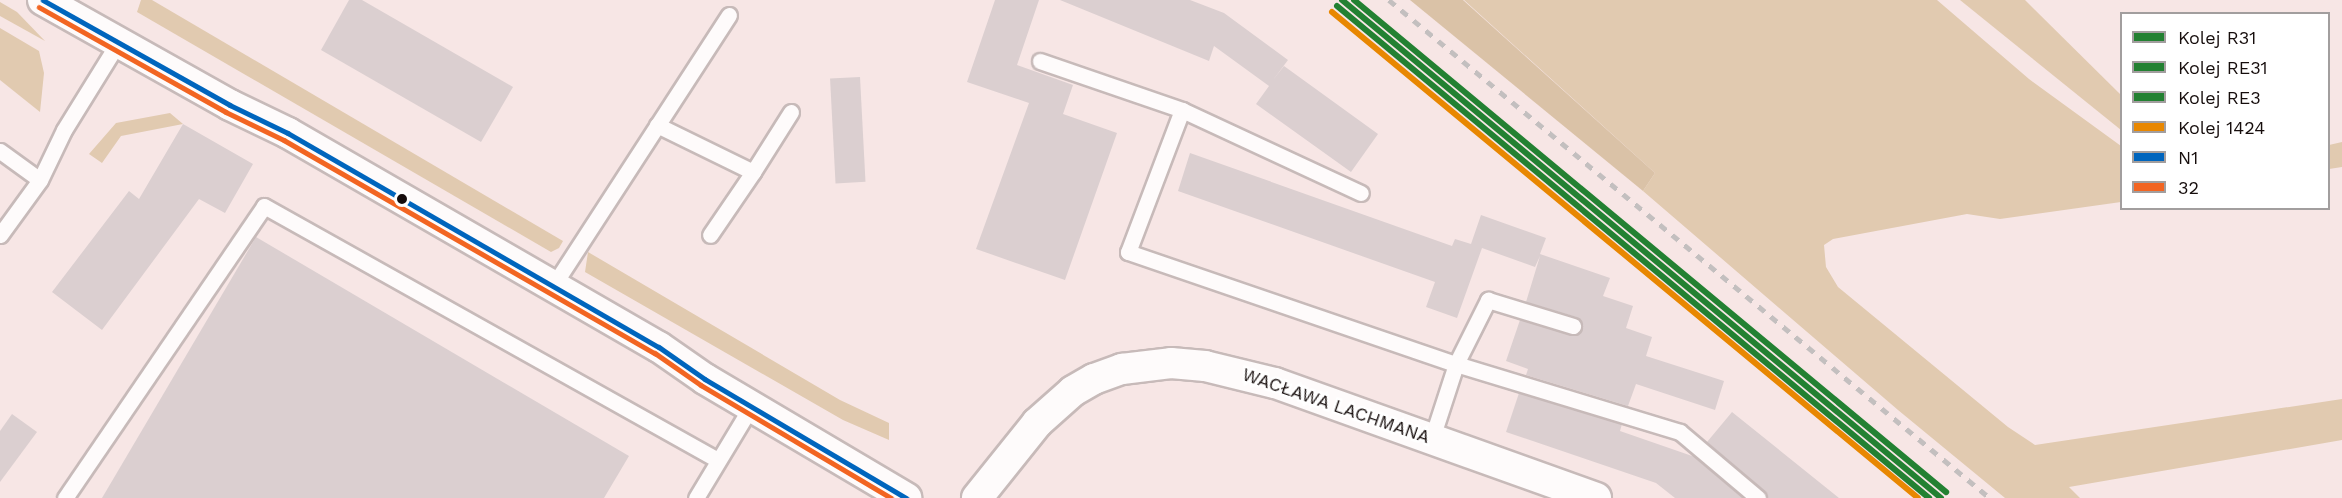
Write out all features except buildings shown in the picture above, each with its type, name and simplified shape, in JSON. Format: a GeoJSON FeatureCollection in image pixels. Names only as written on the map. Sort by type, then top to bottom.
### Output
{"type":"FeatureCollection","features":[{"type":"Feature","properties":{"kind":"street"},"geometry":{"type":"LineString","coordinates":[[43,0],[230,105],[288,133],[659,346],[751,407],[906,498]]}},
{"type":"Feature","properties":{"kind":"street","name":"WACŁAWA LACHMANA"},"geometry":{"type":"LineString","coordinates":[[977,498],[1012,451],[1062,399],[1094,379],[1122,369],[1192,364],[1244,374],[1596,498]]}},
{"type":"Feature","properties":{"kind":"lane"},"geometry":{"type":"LineString","coordinates":[[553,286],[729,15]]}},
{"type":"Feature","properties":{"kind":"lane"},"geometry":{"type":"LineString","coordinates":[[0,235],[40,180],[64,130],[118,43]]}},
{"type":"Feature","properties":{"kind":"lane"},"geometry":{"type":"LineString","coordinates":[[1040,61],[1182,110],[1361,193]]}},
{"type":"Feature","properties":{"kind":"lane"},"geometry":{"type":"LineString","coordinates":[[1182,110],[1128,252],[1456,364],[1680,432],[1758,498]]}},
{"type":"Feature","properties":{"kind":"lane"},"geometry":{"type":"LineString","coordinates":[[710,235],[791,112]]}},
{"type":"Feature","properties":{"kind":"lane"},"geometry":{"type":"LineString","coordinates":[[657,125],[753,172]]}},
{"type":"Feature","properties":{"kind":"lane"},"geometry":{"type":"LineString","coordinates":[[0,151],[40,180]]}},
{"type":"Feature","properties":{"kind":"lane"},"geometry":{"type":"LineString","coordinates":[[65,498],[264,206],[718,460]]}},
{"type":"Feature","properties":{"kind":"lane"},"geometry":{"type":"LineString","coordinates":[[1431,438],[1456,364],[1488,300],[1573,326]]}},
{"type":"Feature","properties":{"kind":"lane"},"geometry":{"type":"LineString","coordinates":[[696,498],[751,407]]}},
{"type":"Feature","properties":{"kind":"shaded area"},"geometry":{"type":"Polygon","coordinates":[[[141,0],[152,0],[563,241],[559,248],[551,252],[137,12],[141,0]]]}},
{"type":"Feature","properties":{"kind":"shaded area"},"geometry":{"type":"Polygon","coordinates":[[[1410,0],[1463,0],[1655,173],[1643,191],[1410,0]]]}},
{"type":"Feature","properties":{"kind":"shaded area"},"geometry":{"type":"Polygon","coordinates":[[[1464,0],[1937,0],[2029,79],[2120,145],[2120,202],[2000,219],[1967,214],[1833,239],[1824,245],[1826,267],[1838,287],[2008,427],[2035,445],[2342,399],[2342,440],[2069,487],[2080,498],[2005,498],[1898,410],[1643,191],[1655,173],[1464,0]]]}},
{"type":"Feature","properties":{"kind":"shaded area"},"geometry":{"type":"Polygon","coordinates":[[[1960,0],[2025,0],[2120,94],[2120,129],[1960,0]]]}},
{"type":"Feature","properties":{"kind":"shaded area"},"geometry":{"type":"Polygon","coordinates":[[[0,2],[17,12],[45,41],[0,16],[0,2]]]}},
{"type":"Feature","properties":{"kind":"shaded area"},"geometry":{"type":"Polygon","coordinates":[[[0,28],[39,51],[44,73],[40,112],[0,80],[0,28]]]}},
{"type":"Feature","properties":{"kind":"shaded area"},"geometry":{"type":"Polygon","coordinates":[[[170,113],[183,124],[121,136],[102,163],[89,154],[116,123],[170,113]]]}},
{"type":"Feature","properties":{"kind":"shaded area"},"geometry":{"type":"Polygon","coordinates":[[[2342,142],[2342,167],[2330,169],[2330,145],[2342,142]]]}},
{"type":"Feature","properties":{"kind":"shaded area"},"geometry":{"type":"Polygon","coordinates":[[[588,252],[840,400],[889,423],[889,440],[843,420],[585,272],[588,252]]]}},
{"type":"Feature","properties":{"kind":"railway"},"geometry":{"type":"LineString","coordinates":[[1389,0],[1990,498]]}},
{"type":"Feature","properties":{"kind":"rail line","name":"R31"},"geometry":{"type":"LineString","coordinates":[[1342,0],[1941,498]]}},
{"type":"Feature","properties":{"kind":"rail line","name":"RE3"},"geometry":{"type":"LineString","coordinates":[[1354,0],[1946,492]]}},
{"type":"Feature","properties":{"kind":"rail line","name":"RE31"},"geometry":{"type":"LineString","coordinates":[[1337,6],[1929,498]]}},
{"type":"Feature","properties":{"kind":"rail line","name":"1424"},"geometry":{"type":"LineString","coordinates":[[1332,12],[1918,498]]}},
{"type":"Feature","properties":{"kind":"transit line","name":"N1"},"geometry":{"type":"LineString","coordinates":[[43,0],[230,105],[288,133],[659,347],[705,379],[906,498]]}},
{"type":"Feature","properties":{"kind":"transit line","name":"32"},"geometry":{"type":"LineString","coordinates":[[39,7],[226,112],[284,140],[655,353],[701,385],[891,498]]}}]}
